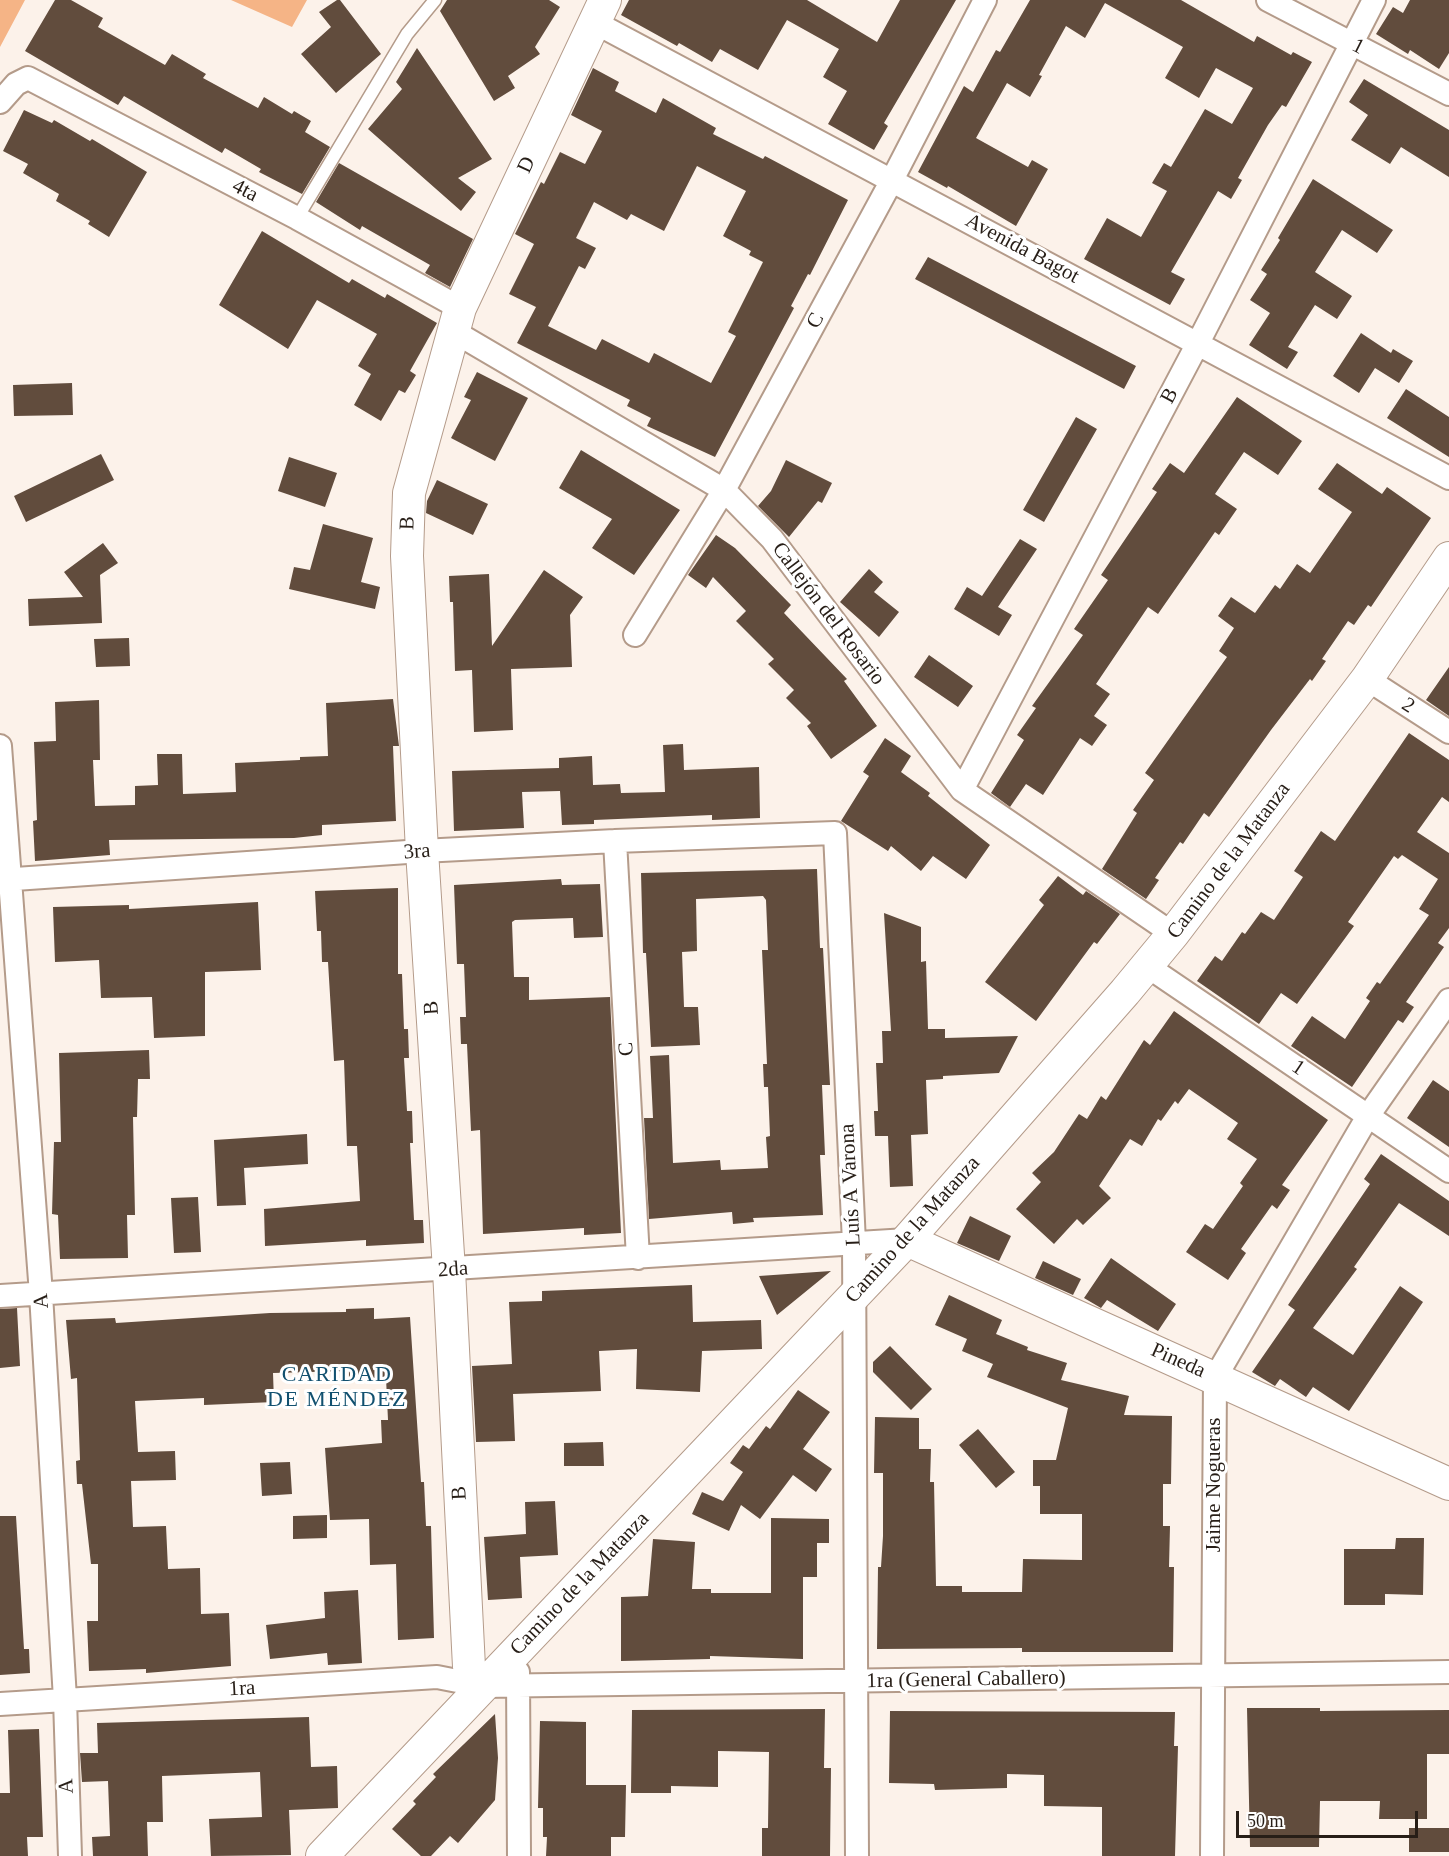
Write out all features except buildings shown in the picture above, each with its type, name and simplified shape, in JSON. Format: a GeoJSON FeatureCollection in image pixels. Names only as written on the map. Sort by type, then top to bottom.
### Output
{"type":"FeatureCollection","features":[{"type":"Feature","properties":{"kind":"street","name":"C"},"geometry":{"type":"LineString","coordinates":[[634,635],[724,490],[892,180],[985,0]]}},
{"type":"Feature","properties":{"kind":"street","name":"1"},"geometry":{"type":"LineString","coordinates":[[1268,0],[1449,94]]}},
{"type":"Feature","properties":{"kind":"street","name":"B"},"geometry":{"type":"LineString","coordinates":[[962,790],[1198,344],[1374,0]]}},
{"type":"Feature","properties":{"kind":"street","name":"Avenida Bagot"},"geometry":{"type":"LineString","coordinates":[[599,11],[892,180],[1449,477]]}},
{"type":"Feature","properties":{"kind":"street","name":"D"},"geometry":{"type":"LineString","coordinates":[[456,320],[599,11]]}},
{"type":"Feature","properties":{"kind":"street","name":"4ta"},"geometry":{"type":"LineString","coordinates":[[0,102],[16,84],[28,78],[297,218],[456,320]]}},
{"type":"Feature","properties":{"kind":"street","name":"B"},"geometry":{"type":"LineString","coordinates":[[456,320],[409,493],[407,556],[422,852],[449,1270],[469,1667],[483,1686]]}},
{"type":"Feature","properties":{"kind":"street","name":"Callejón del Rosario"},"geometry":{"type":"LineString","coordinates":[[456,320],[724,490],[772,539],[962,790],[1173,934]]}},
{"type":"Feature","properties":{"kind":"street","name":"Camino de la Matanza"},"geometry":{"type":"LineString","coordinates":[[322,1856],[907,1240],[1147,966],[1367,679],[1449,558]]}},
{"type":"Feature","properties":{"kind":"street","name":"2"},"geometry":{"type":"LineString","coordinates":[[1367,679],[1449,732]]}},
{"type":"Feature","properties":{"kind":"street","name":"A"},"geometry":{"type":"LineString","coordinates":[[0,746],[5,880],[41,1294],[65,1699],[70,1856]]}},
{"type":"Feature","properties":{"kind":"street","name":"3ra"},"geometry":{"type":"LineString","coordinates":[[5,880],[615,841],[834,833]]}},
{"type":"Feature","properties":{"kind":"street","name":"Luís A Varona"},"geometry":{"type":"LineString","coordinates":[[834,833],[854,1243],[857,1856]]}},
{"type":"Feature","properties":{"kind":"street","name":"C"},"geometry":{"type":"LineString","coordinates":[[615,841],[638,1258]]}},
{"type":"Feature","properties":{"kind":"street","name":"1"},"geometry":{"type":"LineString","coordinates":[[1147,966],[1449,1171]]}},
{"type":"Feature","properties":{"kind":"street","name":"Jaime Nogueras"},"geometry":{"type":"LineString","coordinates":[[1212,1856],[1215,1378],[1368,1116],[1449,1000]]}},
{"type":"Feature","properties":{"kind":"street","name":"2da"},"geometry":{"type":"LineString","coordinates":[[0,1296],[907,1240]]}},
{"type":"Feature","properties":{"kind":"street","name":"Pineda"},"geometry":{"type":"LineString","coordinates":[[907,1240],[1449,1484]]}},
{"type":"Feature","properties":{"kind":"street"},"geometry":{"type":"LineString","coordinates":[[518,1649],[519,1856]]}},
{"type":"Feature","properties":{"kind":"street","name":"1ra (General Caballero)"},"geometry":{"type":"LineString","coordinates":[[483,1686],[1449,1672]]}},
{"type":"Feature","properties":{"kind":"street","name":"1ra"},"geometry":{"type":"LineString","coordinates":[[0,1704],[437,1677],[483,1686]]}},
{"type":"Feature","properties":{"kind":"lane"},"geometry":{"type":"LineString","coordinates":[[297,218],[407,34],[435,0]]}},
{"type":"Feature","properties":{"kind":"shaded area"},"geometry":{"type":"Polygon","coordinates":[[[0,0],[25,0],[0,47],[0,0]]]}},
{"type":"Feature","properties":{"kind":"shaded area"},"geometry":{"type":"Polygon","coordinates":[[[231,0],[307,0],[292,27],[231,0]]]}},
{"type":"Feature","properties":{"kind":"district","name":"CARIDAD DE MÉNDEZ"},"geometry":{"type":"Point","coordinates":[337,1388]}}]}
